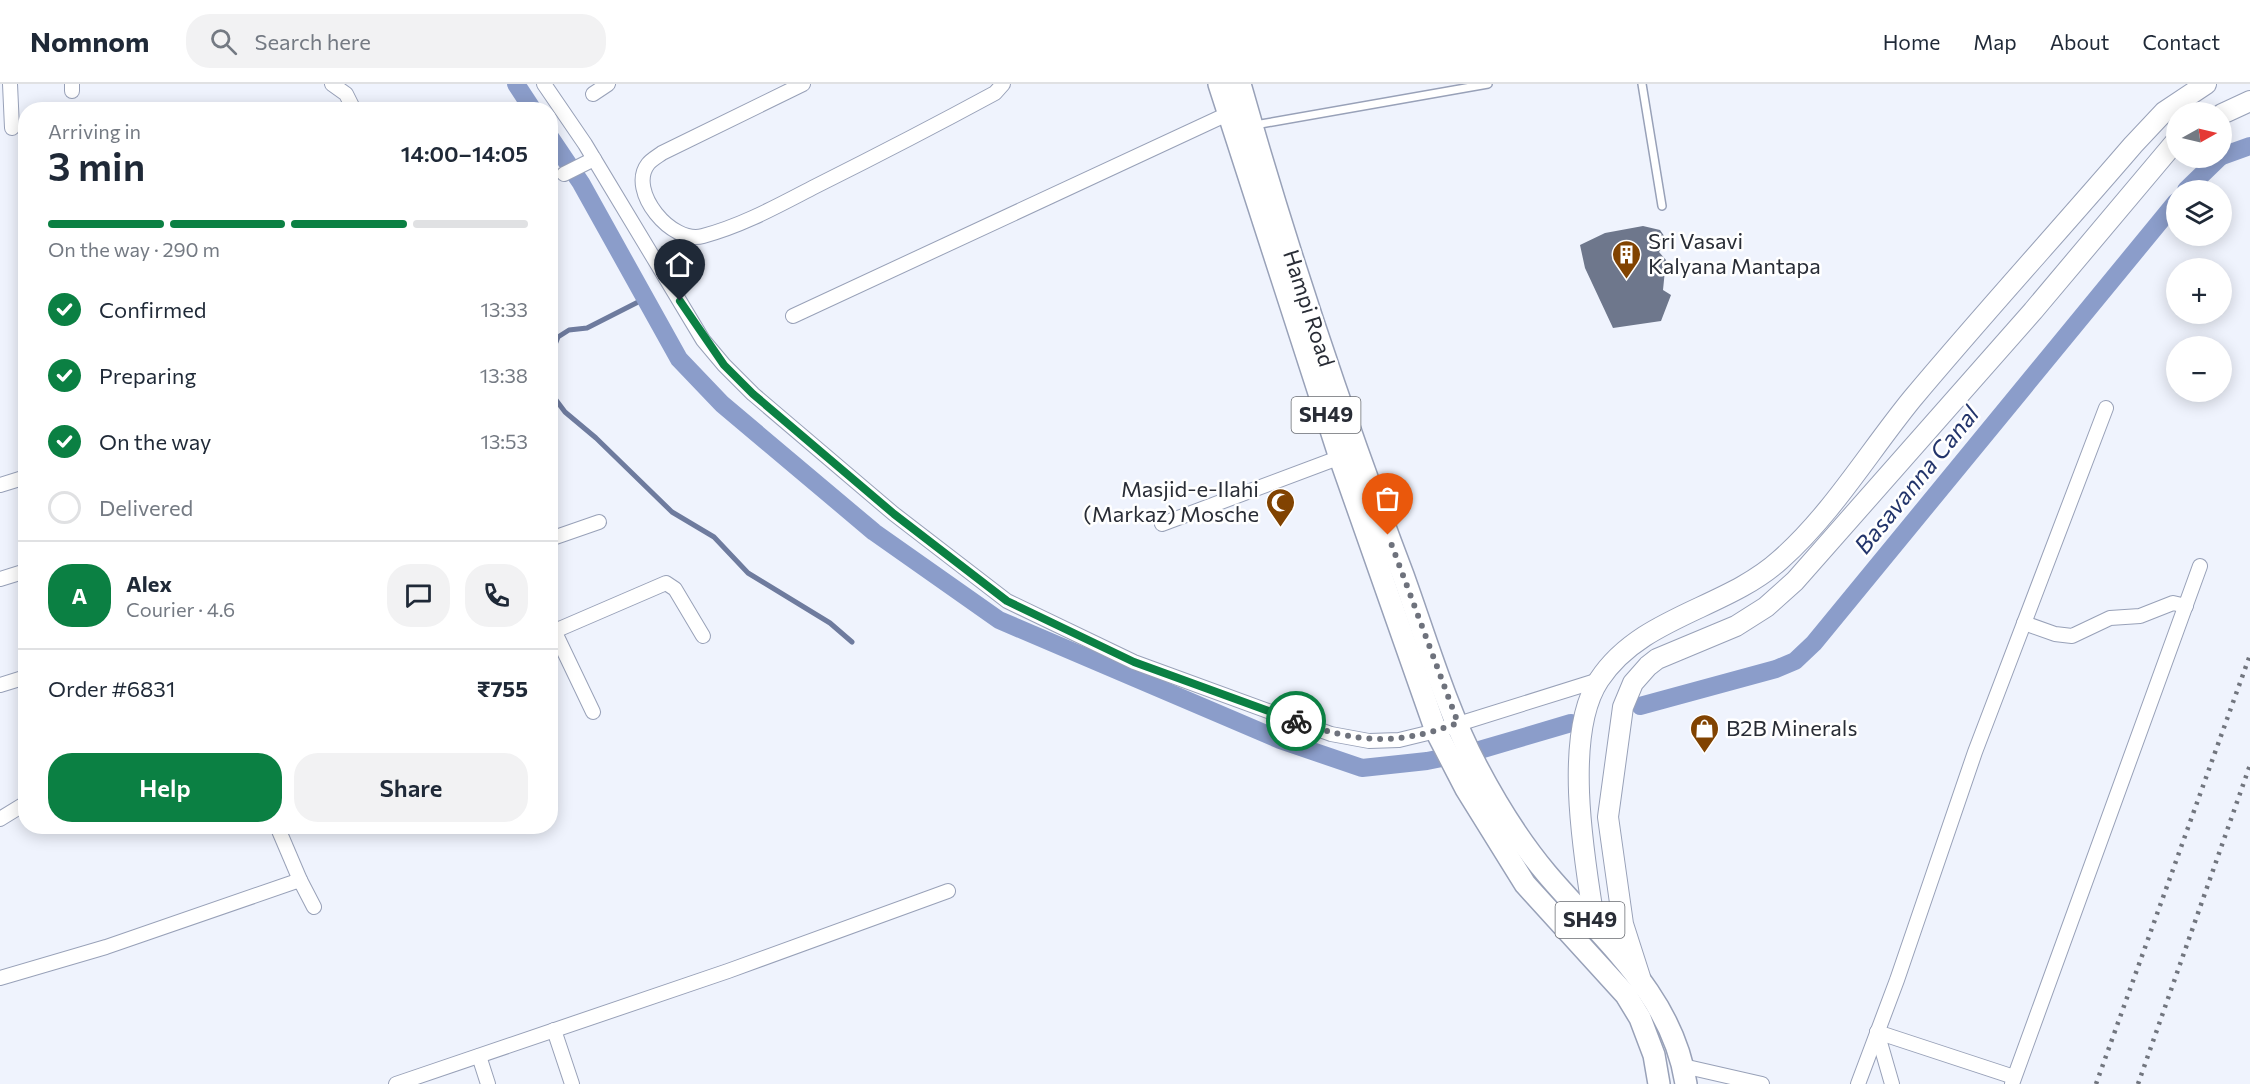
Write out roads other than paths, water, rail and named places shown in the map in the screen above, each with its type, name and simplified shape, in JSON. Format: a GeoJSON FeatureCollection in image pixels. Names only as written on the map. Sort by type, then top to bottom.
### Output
{"type":"FeatureCollection","features":[{"type":"Feature","properties":{"kind":"main road","name":"SH49"},"geometry":{"type":"LineString","coordinates":[[1219,84],[1242,115]]}},
{"type":"Feature","properties":{"kind":"main road","name":"Hampi Road"},"geometry":{"type":"LineString","coordinates":[[1240,84],[1242,115],[1348,455],[1460,727]]}},
{"type":"Feature","properties":{"kind":"main road"},"geometry":{"type":"LineString","coordinates":[[1595,926],[1587,878],[1580,803],[1584,722],[1599,680],[1621,656],[1650,632],[1751,583],[1780,560],[1820,519],[1912,400],[2133,145],[2164,112],[2206,84]]}},
{"type":"Feature","properties":{"kind":"main road"},"geometry":{"type":"LineString","coordinates":[[2232,109],[2250,101]]}},
{"type":"Feature","properties":{"kind":"main road"},"geometry":{"type":"LineString","coordinates":[[1640,976],[1623,924],[1608,817],[1623,707],[1633,683],[1657,659],[1736,626],[1766,607],[1795,581],[2033,310],[2166,153]]}},
{"type":"Feature","properties":{"kind":"main road","name":"SH49"},"geometry":{"type":"LineString","coordinates":[[1348,455],[1439,737],[1508,820],[1546,873],[1640,976],[1663,1016],[1685,1075]]}},
{"type":"Feature","properties":{"kind":"main road","name":"SH49"},"geometry":{"type":"LineString","coordinates":[[1460,727],[1466,769],[1526,884],[1626,995],[1640,1018],[1654,1055],[1659,1084]]}},
{"type":"Feature","properties":{"kind":"street"},"geometry":{"type":"LineString","coordinates":[[10,84],[12,128]]}},
{"type":"Feature","properties":{"kind":"street"},"geometry":{"type":"LineString","coordinates":[[333,84],[343,89]]}},
{"type":"Feature","properties":{"kind":"street"},"geometry":{"type":"LineString","coordinates":[[544,84],[555,102]]}},
{"type":"Feature","properties":{"kind":"street"},"geometry":{"type":"LineString","coordinates":[[593,94],[608,84]]}},
{"type":"Feature","properties":{"kind":"street"},"geometry":{"type":"LineString","coordinates":[[803,84],[662,153],[648,163],[642,176],[643,192],[660,219],[670,229],[700,237],[737,225],[882,154],[995,93],[1003,84]]}},
{"type":"Feature","properties":{"kind":"street"},"geometry":{"type":"LineString","coordinates":[[558,108],[589,161],[689,317],[724,365],[753,394],[894,514],[1007,601],[1134,662],[1331,734],[1369,741],[1439,737],[1460,727],[1599,680]]}},
{"type":"Feature","properties":{"kind":"street"},"geometry":{"type":"LineString","coordinates":[[793,316],[1242,115]]}},
{"type":"Feature","properties":{"kind":"street"},"geometry":{"type":"LineString","coordinates":[[564,174],[589,161]]}},
{"type":"Feature","properties":{"kind":"street"},"geometry":{"type":"LineString","coordinates":[[1858,1084],[1974,752],[2106,408]]}},
{"type":"Feature","properties":{"kind":"street"},"geometry":{"type":"LineString","coordinates":[[1162,524],[1348,455]]}},
{"type":"Feature","properties":{"kind":"street"},"geometry":{"type":"LineString","coordinates":[[0,484],[18,479]]}},
{"type":"Feature","properties":{"kind":"street"},"geometry":{"type":"LineString","coordinates":[[558,536],[599,522]]}},
{"type":"Feature","properties":{"kind":"street"},"geometry":{"type":"LineString","coordinates":[[1877,1032],[2013,1080],[2200,566]]}},
{"type":"Feature","properties":{"kind":"street"},"geometry":{"type":"LineString","coordinates":[[0,579],[18,574]]}},
{"type":"Feature","properties":{"kind":"street"},"geometry":{"type":"LineString","coordinates":[[558,626],[666,583],[675,589],[703,636]]}},
{"type":"Feature","properties":{"kind":"street"},"geometry":{"type":"LineString","coordinates":[[2024,623],[2055,634],[2072,636],[2110,618],[2140,616],[2173,603],[2186,606]]}},
{"type":"Feature","properties":{"kind":"street"},"geometry":{"type":"LineString","coordinates":[[558,640],[593,712]]}},
{"type":"Feature","properties":{"kind":"street"},"geometry":{"type":"LineString","coordinates":[[0,685],[18,679]]}},
{"type":"Feature","properties":{"kind":"street"},"geometry":{"type":"LineString","coordinates":[[0,819],[18,808]]}},
{"type":"Feature","properties":{"kind":"street"},"geometry":{"type":"LineString","coordinates":[[280,834],[314,907]]}},
{"type":"Feature","properties":{"kind":"street"},"geometry":{"type":"LineString","coordinates":[[0,978],[106,947],[300,880]]}},
{"type":"Feature","properties":{"kind":"street"},"geometry":{"type":"LineString","coordinates":[[396,1084],[948,891]]}},
{"type":"Feature","properties":{"kind":"street"},"geometry":{"type":"LineString","coordinates":[[554,1030],[572,1084]]}},
{"type":"Feature","properties":{"kind":"street"},"geometry":{"type":"LineString","coordinates":[[1877,1032],[1892,1084]]}},
{"type":"Feature","properties":{"kind":"street"},"geometry":{"type":"LineString","coordinates":[[478,1056],[488,1084]]}},
{"type":"Feature","properties":{"kind":"street"},"geometry":{"type":"LineString","coordinates":[[1685,1075],[1762,1084]]}},
{"type":"Feature","properties":{"kind":"lane"},"geometry":{"type":"LineString","coordinates":[[1242,115],[1488,84]]}},
{"type":"Feature","properties":{"kind":"lane"},"geometry":{"type":"LineString","coordinates":[[1642,84],[1662,206]]}},
{"type":"Feature","properties":{"kind":"waterway","name":"Basavanna Canal"},"geometry":{"type":"LineString","coordinates":[[516,84],[528,102]]}},
{"type":"Feature","properties":{"kind":"waterway","name":"Basavanna Canal"},"geometry":{"type":"LineString","coordinates":[[2232,152],[2250,146]]}},
{"type":"Feature","properties":{"kind":"waterway","name":"Basavanna Canal"},"geometry":{"type":"LineString","coordinates":[[558,149],[581,183],[679,359],[722,404],[874,532],[999,620],[1280,740],[1362,768],[1427,761],[1476,751],[1571,723]]}},
{"type":"Feature","properties":{"kind":"waterway","name":"Basavanna Canal"},"geometry":{"type":"LineString","coordinates":[[2196,180],[2209,168]]}},
{"type":"Feature","properties":{"kind":"waterway","name":"Basavanna Canal"},"geometry":{"type":"LineString","coordinates":[[1640,706],[1776,669],[1795,661],[1814,643],[2166,214]]}},
{"type":"Feature","properties":{"kind":"waterway"},"geometry":{"type":"LineString","coordinates":[[558,337],[569,330],[587,328],[646,298]]}},
{"type":"Feature","properties":{"kind":"waterway"},"geometry":{"type":"LineString","coordinates":[[558,403],[565,412],[596,438],[672,512],[714,537],[748,573],[830,623],[852,642]]}},
{"type":"Feature","properties":{"kind":"railway"},"geometry":{"type":"LineString","coordinates":[[2096,1084],[2250,655]]}},
{"type":"Feature","properties":{"kind":"railway"},"geometry":{"type":"LineString","coordinates":[[2138,1084],[2250,765]]}},
{"type":"Feature","properties":{"kind":"place","name":"Sri Vasavi Kalyana Mantapa"},"geometry":{"type":"Point","coordinates":[1627,280]}},
{"type":"Feature","properties":{"kind":"place","name":"Masjid-e-Ilahi (Markaz) Mosche"},"geometry":{"type":"Point","coordinates":[1280,528]}},
{"type":"Feature","properties":{"kind":"place","name":"B2B Minerals"},"geometry":{"type":"Point","coordinates":[1705,754]}}]}
